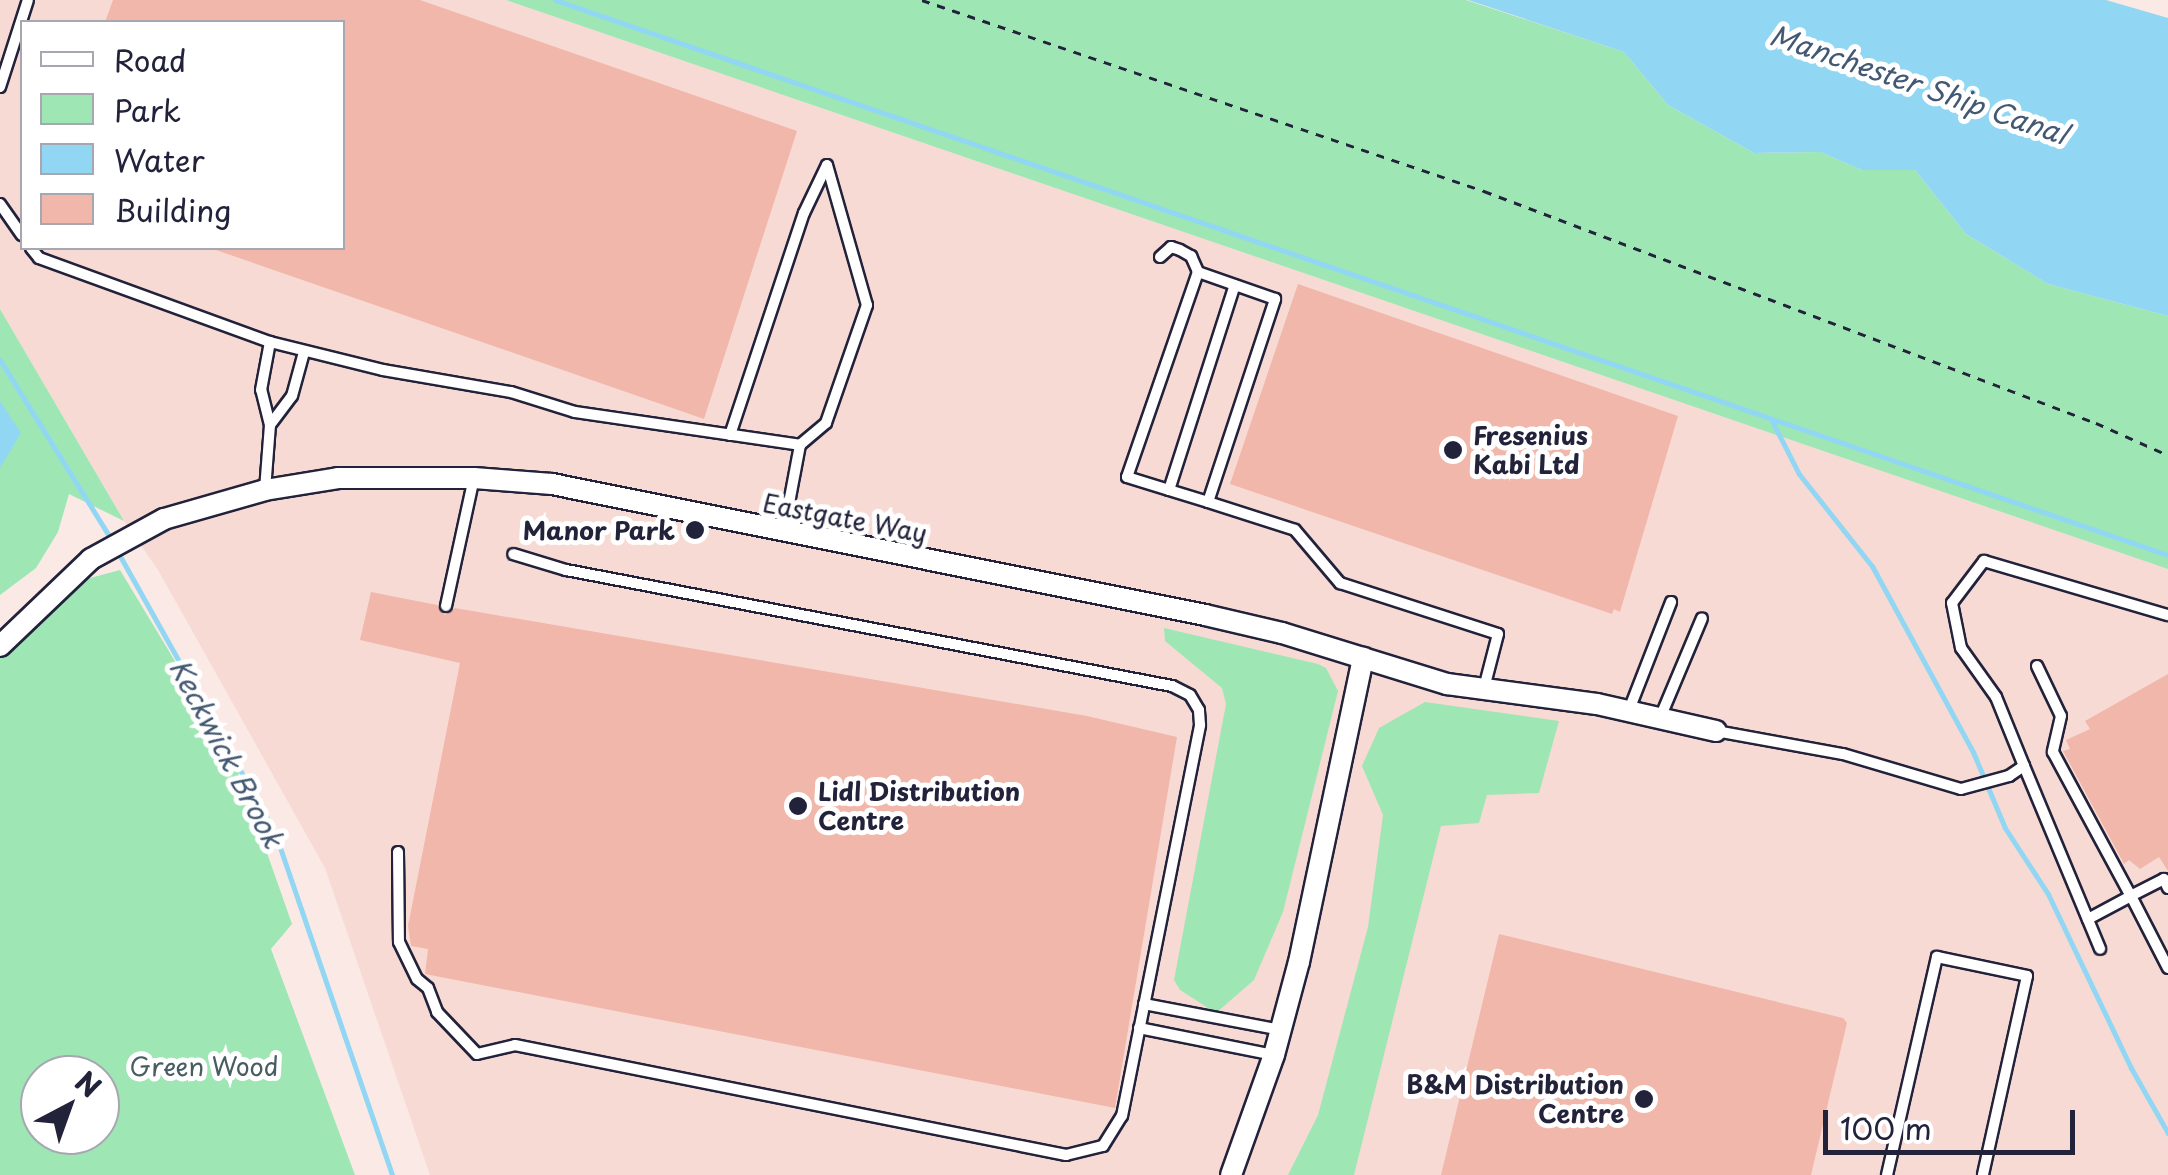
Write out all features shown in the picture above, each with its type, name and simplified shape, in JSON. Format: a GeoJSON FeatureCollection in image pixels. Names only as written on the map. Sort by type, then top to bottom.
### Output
{"type":"FeatureCollection","features":[{"type":"Feature","properties":{"kind":"street","name":"Eastgate Way"},"geometry":{"type":"LineString","coordinates":[[0,646],[90,559],[164,519],[265,490],[338,478],[474,478],[552,484],[1205,615],[1448,684],[1629,710],[1716,731]]}},
{"type":"Feature","properties":{"kind":"street"},"geometry":{"type":"LineString","coordinates":[[1231,1175],[1281,1030],[1363,658]]}},
{"type":"Feature","properties":{"kind":"lane"},"geometry":{"type":"LineString","coordinates":[[0,87],[20,25]]}},
{"type":"Feature","properties":{"kind":"lane"},"geometry":{"type":"LineString","coordinates":[[730,435],[804,213],[827,165],[867,306],[826,423],[800,445],[784,531]]}},
{"type":"Feature","properties":{"kind":"lane"},"geometry":{"type":"LineString","coordinates":[[0,204],[20,232]]}},
{"type":"Feature","properties":{"kind":"lane"},"geometry":{"type":"LineString","coordinates":[[1160,258],[1171,247],[1180,250],[1191,256],[1198,272],[1128,477],[1296,530],[1340,583],[1498,634],[1484,688]]}},
{"type":"Feature","properties":{"kind":"lane"},"geometry":{"type":"LineString","coordinates":[[32,250],[38,258],[304,352],[511,392],[574,412],[800,445]]}},
{"type":"Feature","properties":{"kind":"lane"},"geometry":{"type":"LineString","coordinates":[[1198,272],[1274,299],[1208,502]]}},
{"type":"Feature","properties":{"kind":"lane"},"geometry":{"type":"LineString","coordinates":[[1169,490],[1235,285]]}},
{"type":"Feature","properties":{"kind":"lane"},"geometry":{"type":"LineString","coordinates":[[265,490],[270,425],[260,390],[270,342]]}},
{"type":"Feature","properties":{"kind":"lane"},"geometry":{"type":"LineString","coordinates":[[270,425],[292,396],[304,352]]}},
{"type":"Feature","properties":{"kind":"lane"},"geometry":{"type":"LineString","coordinates":[[446,606],[474,478]]}},
{"type":"Feature","properties":{"kind":"lane"},"geometry":{"type":"LineString","coordinates":[[398,852],[398,926],[406,959],[428,988],[436,1012],[477,1054],[515,1045],[1066,1155],[1094,1151],[1117,1127],[1200,725],[1199,710],[1182,690],[566,570],[513,554]]}},
{"type":"Feature","properties":{"kind":"lane"},"geometry":{"type":"LineString","coordinates":[[2100,949],[1996,697],[1961,648],[1952,602],[1984,561],[2168,615]]}},
{"type":"Feature","properties":{"kind":"lane"},"geometry":{"type":"LineString","coordinates":[[1629,710],[1671,602]]}},
{"type":"Feature","properties":{"kind":"lane"},"geometry":{"type":"LineString","coordinates":[[1660,718],[1702,618]]}},
{"type":"Feature","properties":{"kind":"lane"},"geometry":{"type":"LineString","coordinates":[[2037,666],[2061,716],[2053,752],[2168,968]]}},
{"type":"Feature","properties":{"kind":"lane"},"geometry":{"type":"LineString","coordinates":[[1716,731],[1843,754],[1962,789],[2009,776],[2024,766]]}},
{"type":"Feature","properties":{"kind":"lane"},"geometry":{"type":"LineString","coordinates":[[2088,919],[2164,880],[2168,888]]}},
{"type":"Feature","properties":{"kind":"lane"},"geometry":{"type":"LineString","coordinates":[[1887,1175],[1937,957],[2027,976],[1983,1175]]}},
{"type":"Feature","properties":{"kind":"lane"},"geometry":{"type":"LineString","coordinates":[[1144,1004],[1281,1030]]}},
{"type":"Feature","properties":{"kind":"lane"},"geometry":{"type":"LineString","coordinates":[[1140,1028],[1274,1055]]}},
{"type":"Feature","properties":{"kind":"path"},"geometry":{"type":"LineString","coordinates":[[922,0],[1484,191],[2096,423],[2168,455]]}},
{"type":"Feature","properties":{"kind":"shaded area"},"geometry":{"type":"Polygon","coordinates":[[[0,0],[506,0],[2168,569],[2168,1175],[430,1175],[325,868],[158,570],[124,521],[0,309],[0,0]]]}},
{"type":"Feature","properties":{"kind":"green space"},"geometry":{"type":"Polygon","coordinates":[[[506,0],[1466,0],[1624,52],[1668,105],[1754,153],[1820,152],[1862,170],[1915,170],[1966,234],[2048,284],[2168,316],[2168,569],[506,0]]]}},
{"type":"Feature","properties":{"kind":"green space"},"geometry":{"type":"Polygon","coordinates":[[[0,309],[124,521],[69,494],[58,532],[36,568],[0,595],[0,309]]]}},
{"type":"Feature","properties":{"kind":"green space","name":"Green Wood"},"geometry":{"type":"Polygon","coordinates":[[[120,570],[234,759],[292,924],[271,949],[355,1175],[0,1175],[0,646],[64,585],[120,570]]]}},
{"type":"Feature","properties":{"kind":"green space"},"geometry":{"type":"Polygon","coordinates":[[[1164,628],[1318,664],[1326,668],[1338,691],[1283,912],[1254,980],[1216,1013],[1180,990],[1174,980],[1226,704],[1222,688],[1165,641],[1164,628]]]}},
{"type":"Feature","properties":{"kind":"green space"},"geometry":{"type":"Polygon","coordinates":[[[1425,702],[1559,721],[1539,793],[1487,795],[1479,823],[1441,826],[1354,1175],[1288,1175],[1318,1115],[1368,927],[1383,815],[1362,766],[1379,728],[1425,702]]]}},
{"type":"Feature","properties":{"kind":"water","name":"Manchester Ship Canal"},"geometry":{"type":"Polygon","coordinates":[[[1468,0],[2106,0],[2168,18],[2168,316],[2048,284],[1966,234],[1915,170],[1862,170],[1820,152],[1754,153],[1668,105],[1624,52],[1468,0]]]}},
{"type":"Feature","properties":{"kind":"water"},"geometry":{"type":"Polygon","coordinates":[[[0,401],[21,433],[0,468],[0,401]]]}},
{"type":"Feature","properties":{"kind":"building"},"geometry":{"type":"Polygon","coordinates":[[[113,0],[420,0],[797,131],[704,419],[216,250],[345,250],[345,20],[106,20],[113,0]]]}},
{"type":"Feature","properties":{"kind":"building","name":"Fresenius Kabi Ltd"},"geometry":{"type":"Polygon","coordinates":[[[1298,284],[1678,416],[1620,612],[1614,609],[1612,614],[1230,484],[1298,284]]]}},
{"type":"Feature","properties":{"kind":"building","name":"Lidl Distribution Centre"},"geometry":{"type":"Polygon","coordinates":[[[371,592],[437,605],[445,615],[455,608],[1087,716],[1177,737],[1115,1108],[425,974],[428,949],[411,946],[408,926],[460,663],[360,640],[371,592]]]}},
{"type":"Feature","properties":{"kind":"building"},"geometry":{"type":"Polygon","coordinates":[[[2168,674],[2168,871],[2159,857],[2140,869],[2129,860],[2124,864],[2063,751],[2070,749],[2066,740],[2090,729],[2085,721],[2168,674]]]}},
{"type":"Feature","properties":{"kind":"building","name":"B&M Distribution Centre"},"geometry":{"type":"Polygon","coordinates":[[[1499,934],[1843,1018],[1847,1023],[1811,1175],[1441,1175],[1499,934]]]}},
{"type":"Feature","properties":{"kind":"waterway"},"geometry":{"type":"LineString","coordinates":[[555,0],[2168,555]]}},
{"type":"Feature","properties":{"kind":"waterway","name":"Keckwick Brook"},"geometry":{"type":"LineString","coordinates":[[0,360],[111,539]]}},
{"type":"Feature","properties":{"kind":"waterway"},"geometry":{"type":"LineString","coordinates":[[1772,421],[1799,474],[1872,566],[1973,752],[2005,828],[2048,894],[2131,1068],[2168,1133]]}},
{"type":"Feature","properties":{"kind":"waterway","name":"Keckwick Brook"},"geometry":{"type":"LineString","coordinates":[[116,549],[274,830],[392,1175]]}},
{"type":"Feature","properties":{"kind":"place","name":"Fresenius Kabi Ltd"},"geometry":{"type":"Point","coordinates":[1453,450]}},
{"type":"Feature","properties":{"kind":"place","name":"Manor Park"},"geometry":{"type":"Point","coordinates":[695,530]}},
{"type":"Feature","properties":{"kind":"place","name":"Lidl Distribution Centre"},"geometry":{"type":"Point","coordinates":[798,806]}},
{"type":"Feature","properties":{"kind":"place","name":"B&M Distribution Centre"},"geometry":{"type":"Point","coordinates":[1644,1099]}}]}
